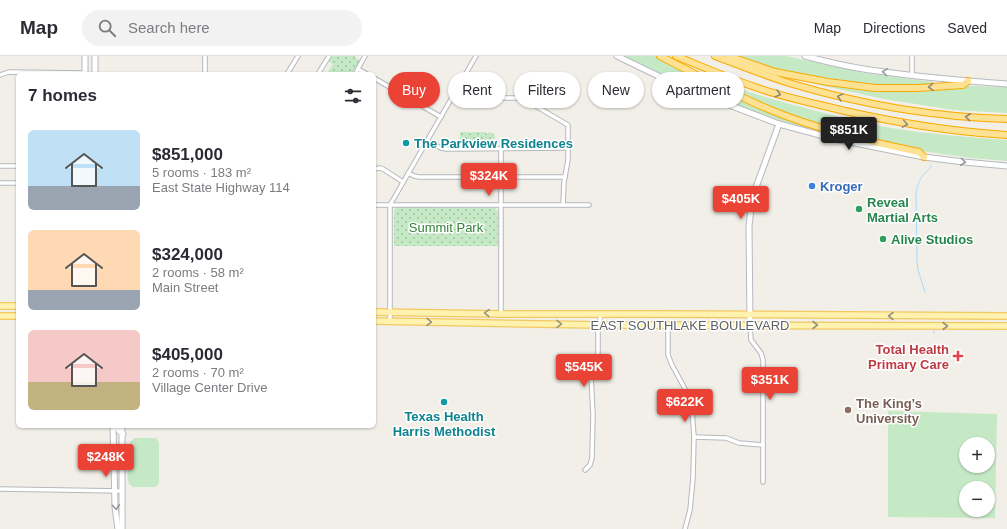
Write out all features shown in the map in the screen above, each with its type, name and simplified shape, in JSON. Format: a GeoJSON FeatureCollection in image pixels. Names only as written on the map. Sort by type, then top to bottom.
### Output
{"type":"FeatureCollection","features":[{"type":"Feature","properties":{"kind":"highway"},"geometry":{"type":"LineString","coordinates":[[660,56],[719,86],[774,111],[838,133],[920,152],[924,157]]}},
{"type":"Feature","properties":{"kind":"highway"},"geometry":{"type":"LineString","coordinates":[[676,56],[757,88],[838,110],[910,125],[1007,136]]}},
{"type":"Feature","properties":{"kind":"highway"},"geometry":{"type":"LineString","coordinates":[[714,56],[788,83],[845,98],[923,112],[1007,120]]}},
{"type":"Feature","properties":{"kind":"highway"},"geometry":{"type":"LineString","coordinates":[[728,56],[775,72],[828,82],[875,88],[917,88],[963,85],[968,81]]}},
{"type":"Feature","properties":{"kind":"main road"},"geometry":{"type":"LineString","coordinates":[[85,56],[85,72]]}},
{"type":"Feature","properties":{"kind":"main road"},"geometry":{"type":"LineString","coordinates":[[95,56],[95,72]]}},
{"type":"Feature","properties":{"kind":"main road"},"geometry":{"type":"LineString","coordinates":[[617,56],[677,85],[779,124],[835,139],[924,157],[1007,166]]}},
{"type":"Feature","properties":{"kind":"main road"},"geometry":{"type":"LineString","coordinates":[[805,56],[821,58],[838,64],[912,76],[1007,84]]}},
{"type":"Feature","properties":{"kind":"main road"},"geometry":{"type":"LineString","coordinates":[[750,325],[749,226],[751,208],[753,198],[779,124]]}},
{"type":"Feature","properties":{"kind":"main road"},"geometry":{"type":"LineString","coordinates":[[0,306],[16,306]]}},
{"type":"Feature","properties":{"kind":"main road","name":"EAST SOUTHLAKE BOULEVARD"},"geometry":{"type":"LineString","coordinates":[[376,312],[501,314],[1007,316]]}},
{"type":"Feature","properties":{"kind":"main road"},"geometry":{"type":"LineString","coordinates":[[0,316],[16,316]]}},
{"type":"Feature","properties":{"kind":"main road"},"geometry":{"type":"LineString","coordinates":[[1000,316],[1000,326]]}},
{"type":"Feature","properties":{"kind":"main road","name":"EAST SOUTHLAKE BOULEVARD"},"geometry":{"type":"LineString","coordinates":[[376,322],[599,325],[1007,326]]}},
{"type":"Feature","properties":{"kind":"main road"},"geometry":{"type":"LineString","coordinates":[[112,428],[115,507],[118,529]]}},
{"type":"Feature","properties":{"kind":"main road"},"geometry":{"type":"LineString","coordinates":[[117,428],[123,434]]}},
{"type":"Feature","properties":{"kind":"main road"},"geometry":{"type":"LineString","coordinates":[[122,428],[122,529]]}},
{"type":"Feature","properties":{"kind":"main road"},"geometry":{"type":"LineString","coordinates":[[113,432],[119,436],[121,440],[122,458]]}},
{"type":"Feature","properties":{"kind":"street"},"geometry":{"type":"LineString","coordinates":[[205,56],[205,72]]}},
{"type":"Feature","properties":{"kind":"street"},"geometry":{"type":"LineString","coordinates":[[288,72],[298,56]]}},
{"type":"Feature","properties":{"kind":"street"},"geometry":{"type":"LineString","coordinates":[[319,72],[329,56]]}},
{"type":"Feature","properties":{"kind":"street"},"geometry":{"type":"LineString","coordinates":[[356,72],[365,56]]}},
{"type":"Feature","properties":{"kind":"street"},"geometry":{"type":"LineString","coordinates":[[467,72],[476,56]]}},
{"type":"Feature","properties":{"kind":"street"},"geometry":{"type":"LineString","coordinates":[[912,56],[912,76]]}},
{"type":"Feature","properties":{"kind":"street"},"geometry":{"type":"LineString","coordinates":[[358,68],[364,72]]}},
{"type":"Feature","properties":{"kind":"street"},"geometry":{"type":"LineString","coordinates":[[0,75],[9,72],[16,72]]}},
{"type":"Feature","properties":{"kind":"street"},"geometry":{"type":"LineString","coordinates":[[376,79],[441,117]]}},
{"type":"Feature","properties":{"kind":"street"},"geometry":{"type":"LineString","coordinates":[[506,98],[518,98],[525,100],[568,125],[568,165],[563,189],[563,205]]}},
{"type":"Feature","properties":{"kind":"street"},"geometry":{"type":"LineString","coordinates":[[390,322],[390,205],[448,105]]}},
{"type":"Feature","properties":{"kind":"street"},"geometry":{"type":"LineString","coordinates":[[427,141],[441,148],[447,149],[568,148]]}},
{"type":"Feature","properties":{"kind":"street"},"geometry":{"type":"LineString","coordinates":[[501,148],[501,314]]}},
{"type":"Feature","properties":{"kind":"street"},"geometry":{"type":"LineString","coordinates":[[0,166],[16,166]]}},
{"type":"Feature","properties":{"kind":"street"},"geometry":{"type":"LineString","coordinates":[[376,169],[383,169],[403,182]]}},
{"type":"Feature","properties":{"kind":"street"},"geometry":{"type":"LineString","coordinates":[[408,173],[419,177],[565,177]]}},
{"type":"Feature","properties":{"kind":"street"},"geometry":{"type":"LineString","coordinates":[[0,183],[16,183]]}},
{"type":"Feature","properties":{"kind":"street"},"geometry":{"type":"LineString","coordinates":[[376,205],[589,205]]}},
{"type":"Feature","properties":{"kind":"street"},"geometry":{"type":"LineString","coordinates":[[584,470],[590,465],[592,458],[593,415],[591,375],[592,366],[598,353],[597,338],[602,314]]}},
{"type":"Feature","properties":{"kind":"street"},"geometry":{"type":"LineString","coordinates":[[668,324],[668,355],[684,387],[692,410],[694,437],[693,478],[690,510],[685,529]]}},
{"type":"Feature","properties":{"kind":"street"},"geometry":{"type":"LineString","coordinates":[[750,325],[752,340],[761,353],[763,360],[763,482]]}},
{"type":"Feature","properties":{"kind":"street"},"geometry":{"type":"LineString","coordinates":[[694,437],[726,438],[739,443],[764,445]]}},
{"type":"Feature","properties":{"kind":"street"},"geometry":{"type":"LineString","coordinates":[[0,489],[122,491]]}},
{"type":"Feature","properties":{"kind":"green space"},"geometry":{"type":"Polygon","coordinates":[[[331,56],[356,56],[355,58],[360,60],[353,72],[328,72],[333,64],[328,61],[331,56]]]}},
{"type":"Feature","properties":{"kind":"green space"},"geometry":{"type":"Polygon","coordinates":[[[624,56],[654,56],[689,72],[657,72],[624,56]]]}},
{"type":"Feature","properties":{"kind":"green space"},"geometry":{"type":"Polygon","coordinates":[[[734,56],[786,56],[864,73],[933,82],[933,84],[877,85],[835,81],[768,68],[734,56]]]}},
{"type":"Feature","properties":{"kind":"green space"},"geometry":{"type":"Polygon","coordinates":[[[815,82],[851,87],[1007,87],[1007,113],[954,110],[884,99],[815,84],[815,82]]]}},
{"type":"Feature","properties":{"kind":"green space"},"geometry":{"type":"Polygon","coordinates":[[[744,90],[817,111],[894,129],[1007,140],[1007,161],[971,158],[915,150],[828,128],[761,104],[744,96],[744,90]]]}},
{"type":"Feature","properties":{"kind":"green space"},"geometry":{"type":"Polygon","coordinates":[[[744,97],[809,127],[809,129],[785,122],[744,108],[744,97]]]}},
{"type":"Feature","properties":{"kind":"green space"},"geometry":{"type":"Polygon","coordinates":[[[461,132],[486,132],[486,134],[490,132],[494,134],[495,137],[491,143],[461,143],[461,132]]]}},
{"type":"Feature","properties":{"kind":"green space","name":"Summit Park"},"geometry":{"type":"Polygon","coordinates":[[[398,207],[495,208],[498,212],[498,246],[394,246],[394,213],[395,209],[398,207]]]}},
{"type":"Feature","properties":{"kind":"green space"},"geometry":{"type":"Polygon","coordinates":[[[888,411],[997,414],[995,518],[888,517],[888,411]]]}},
{"type":"Feature","properties":{"kind":"green space"},"geometry":{"type":"Polygon","coordinates":[[[133,438],[157,439],[159,444],[159,482],[155,487],[132,487],[132,485],[130,485],[127,475],[130,442],[133,438]]]}},
{"type":"Feature","properties":{"kind":"waterway"},"geometry":{"type":"LineString","coordinates":[[925,292],[918,270],[917,261],[916,194],[921,179],[931,166]]}},
{"type":"Feature","properties":{"kind":"place","name":"The Parkview Residences"},"geometry":{"type":"Point","coordinates":[406,143]}},
{"type":"Feature","properties":{"kind":"place","name":"Kroger"},"geometry":{"type":"Point","coordinates":[812,186]}},
{"type":"Feature","properties":{"kind":"place","name":"Reveal Martial Arts"},"geometry":{"type":"Point","coordinates":[859,209]}},
{"type":"Feature","properties":{"kind":"place","name":"Alive Studios"},"geometry":{"type":"Point","coordinates":[883,239]}},
{"type":"Feature","properties":{"kind":"place","name":"Total Health Primary Care"},"geometry":{"type":"Point","coordinates":[958,356]}},
{"type":"Feature","properties":{"kind":"place","name":"Texas Health Harris Methodist"},"geometry":{"type":"Point","coordinates":[444,402]}},
{"type":"Feature","properties":{"kind":"place","name":"The King’s University"},"geometry":{"type":"Point","coordinates":[848,410]}}]}
